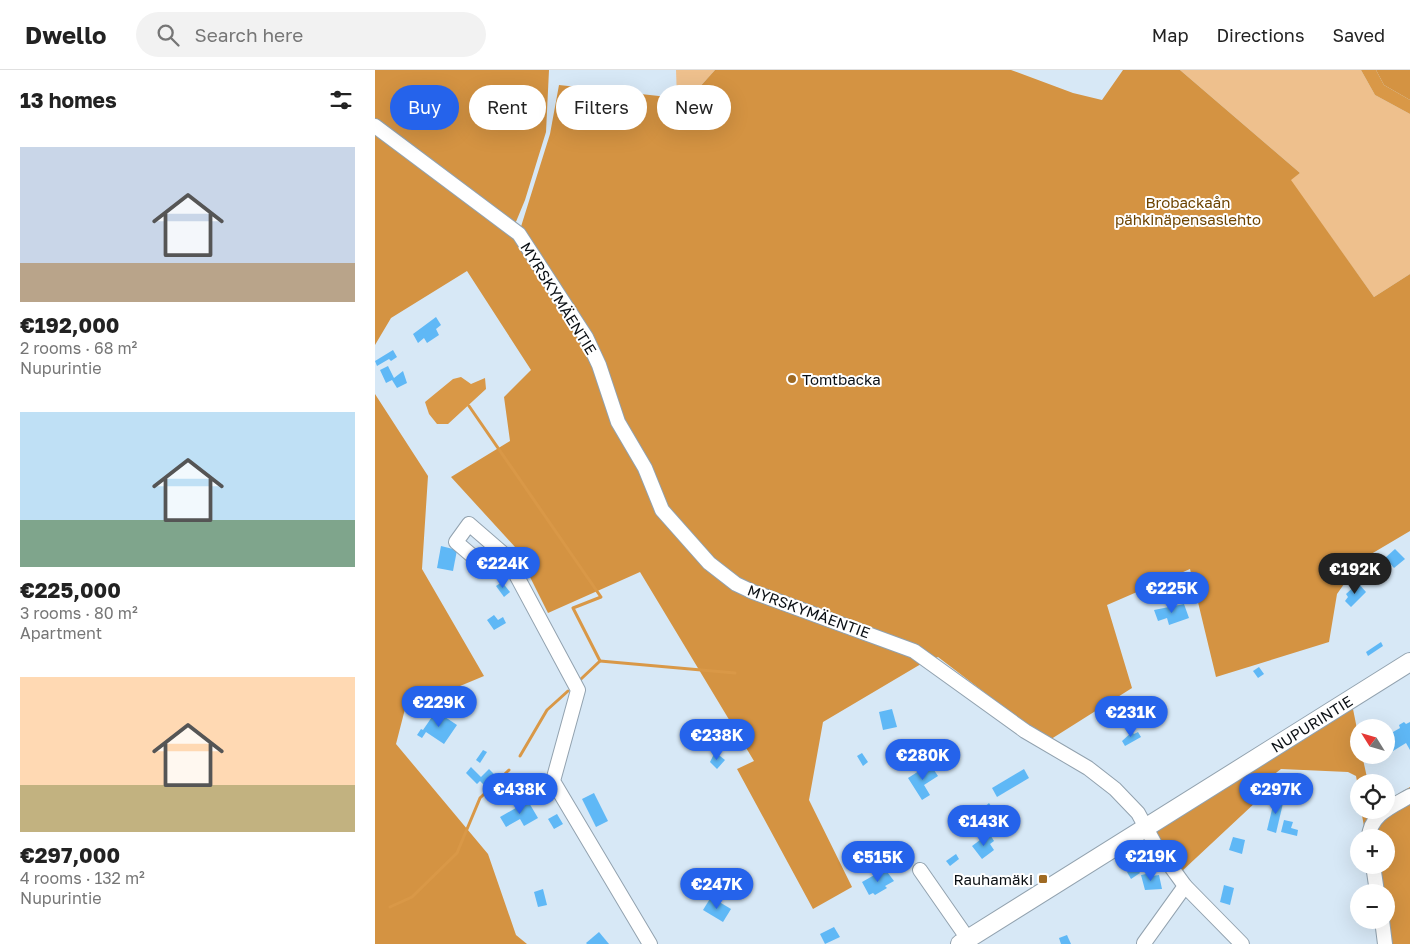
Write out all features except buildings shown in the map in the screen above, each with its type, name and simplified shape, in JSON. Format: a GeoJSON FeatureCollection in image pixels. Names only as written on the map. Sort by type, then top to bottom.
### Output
{"type":"FeatureCollection","features":[{"type":"Feature","properties":{"kind":"main road","name":"NUPURINTIE"},"geometry":{"type":"LineString","coordinates":[[964,942],[1145,826],[1410,662]]}},
{"type":"Feature","properties":{"kind":"street","name":"MYRSKYMÄENTIE"},"geometry":{"type":"LineString","coordinates":[[375,126],[519,234],[586,337],[599,365],[618,422],[645,468],[657,501],[677,529],[709,563],[736,584],[753,592],[901,645],[926,658],[1025,731],[1088,768],[1115,789],[1138,813],[1156,846],[1185,886],[1242,944]]}},
{"type":"Feature","properties":{"kind":"street"},"geometry":{"type":"LineString","coordinates":[[506,556],[578,690],[553,781],[650,944]]}},
{"type":"Feature","properties":{"kind":"street"},"geometry":{"type":"LineString","coordinates":[[1370,829],[1376,816],[1410,796]]}},
{"type":"Feature","properties":{"kind":"street"},"geometry":{"type":"LineString","coordinates":[[920,870],[964,942]]}},
{"type":"Feature","properties":{"kind":"street"},"geometry":{"type":"LineString","coordinates":[[1144,943],[1185,886]]}},
{"type":"Feature","properties":{"kind":"street"},"geometry":{"type":"LineString","coordinates":[[1382,929],[1385,944]]}},
{"type":"Feature","properties":{"kind":"shaded area"},"geometry":{"type":"Polygon","coordinates":[[[676,70],[715,70],[702,85],[677,85],[676,70]]]}},
{"type":"Feature","properties":{"kind":"shaded area"},"geometry":{"type":"Polygon","coordinates":[[[1180,70],[1361,70],[1375,95],[1410,114],[1410,274],[1374,297],[1290,180],[1300,173],[1180,70]]]}},
{"type":"Feature","properties":{"kind":"shaded area"},"geometry":{"type":"Polygon","coordinates":[[[1361,70],[1376,70],[1384,85],[1410,100],[1410,114],[1375,95],[1361,70]]]}},
{"type":"Feature","properties":{"kind":"shaded area"},"geometry":{"type":"Polygon","coordinates":[[[461,377],[471,384],[485,378],[486,389],[448,424],[437,424],[429,414],[425,402],[453,379],[461,377]]]}},
{"type":"Feature","properties":{"kind":"green space","name":"Brobackaån pähkinäpensaslehto"},"geometry":{"type":"Polygon","coordinates":[[[375,70],[549,70],[546,132],[525,200],[513,229],[519,233],[550,134],[556,101],[556,130],[647,130],[647,95],[657,96],[657,130],[731,130],[731,85],[702,85],[715,70],[1011,70],[1073,93],[1102,100],[1123,70],[1180,70],[1300,173],[1291,180],[1374,297],[1410,274],[1410,531],[1361,560],[1337,594],[1329,642],[1216,677],[1190,569],[1107,605],[1132,688],[1048,741],[938,657],[921,664],[823,722],[809,800],[852,887],[813,909],[737,769],[754,761],[640,572],[548,613],[515,547],[451,477],[510,441],[504,397],[531,370],[467,271],[391,318],[375,345],[375,70]]]}},
{"type":"Feature","properties":{"kind":"green space"},"geometry":{"type":"Polygon","coordinates":[[[1376,70],[1410,70],[1410,100],[1384,85],[1376,70]]]}},
{"type":"Feature","properties":{"kind":"green space"},"geometry":{"type":"Polygon","coordinates":[[[375,394],[428,476],[422,569],[484,676],[405,709],[396,744],[488,854],[516,935],[527,944],[375,944],[375,394]]]}},
{"type":"Feature","properties":{"kind":"green space"},"geometry":{"type":"Polygon","coordinates":[[[1352,704],[1355,719],[1350,719],[1350,764],[1364,764],[1366,774],[1281,769],[1268,779],[1273,786],[1181,872],[1154,835],[1159,824],[1352,704]]]}},
{"type":"Feature","properties":{"kind":"green space"},"geometry":{"type":"Polygon","coordinates":[[[1410,787],[1410,944],[1382,944],[1384,929],[1395,929],[1395,884],[1373,884],[1371,874],[1395,874],[1395,829],[1365,829],[1363,819],[1395,819],[1395,796],[1410,787]]]}},
{"type":"Feature","properties":{"kind":"waterway"},"geometry":{"type":"LineString","coordinates":[[469,406],[601,597],[573,608],[600,661],[581,679]]}},
{"type":"Feature","properties":{"kind":"waterway"},"geometry":{"type":"LineString","coordinates":[[600,661],[735,673]]}},
{"type":"Feature","properties":{"kind":"waterway"},"geometry":{"type":"LineString","coordinates":[[520,756],[547,710],[568,691]]}},
{"type":"Feature","properties":{"kind":"waterway"},"geometry":{"type":"LineString","coordinates":[[390,907],[412,897],[457,853],[480,798],[509,770]]}},
{"type":"Feature","properties":{"kind":"place","name":"Tomtbacka"},"geometry":{"type":"Point","coordinates":[792,379]}},
{"type":"Feature","properties":{"kind":"place","name":"Rauhamäki"},"geometry":{"type":"Point","coordinates":[1043,879]}}]}
